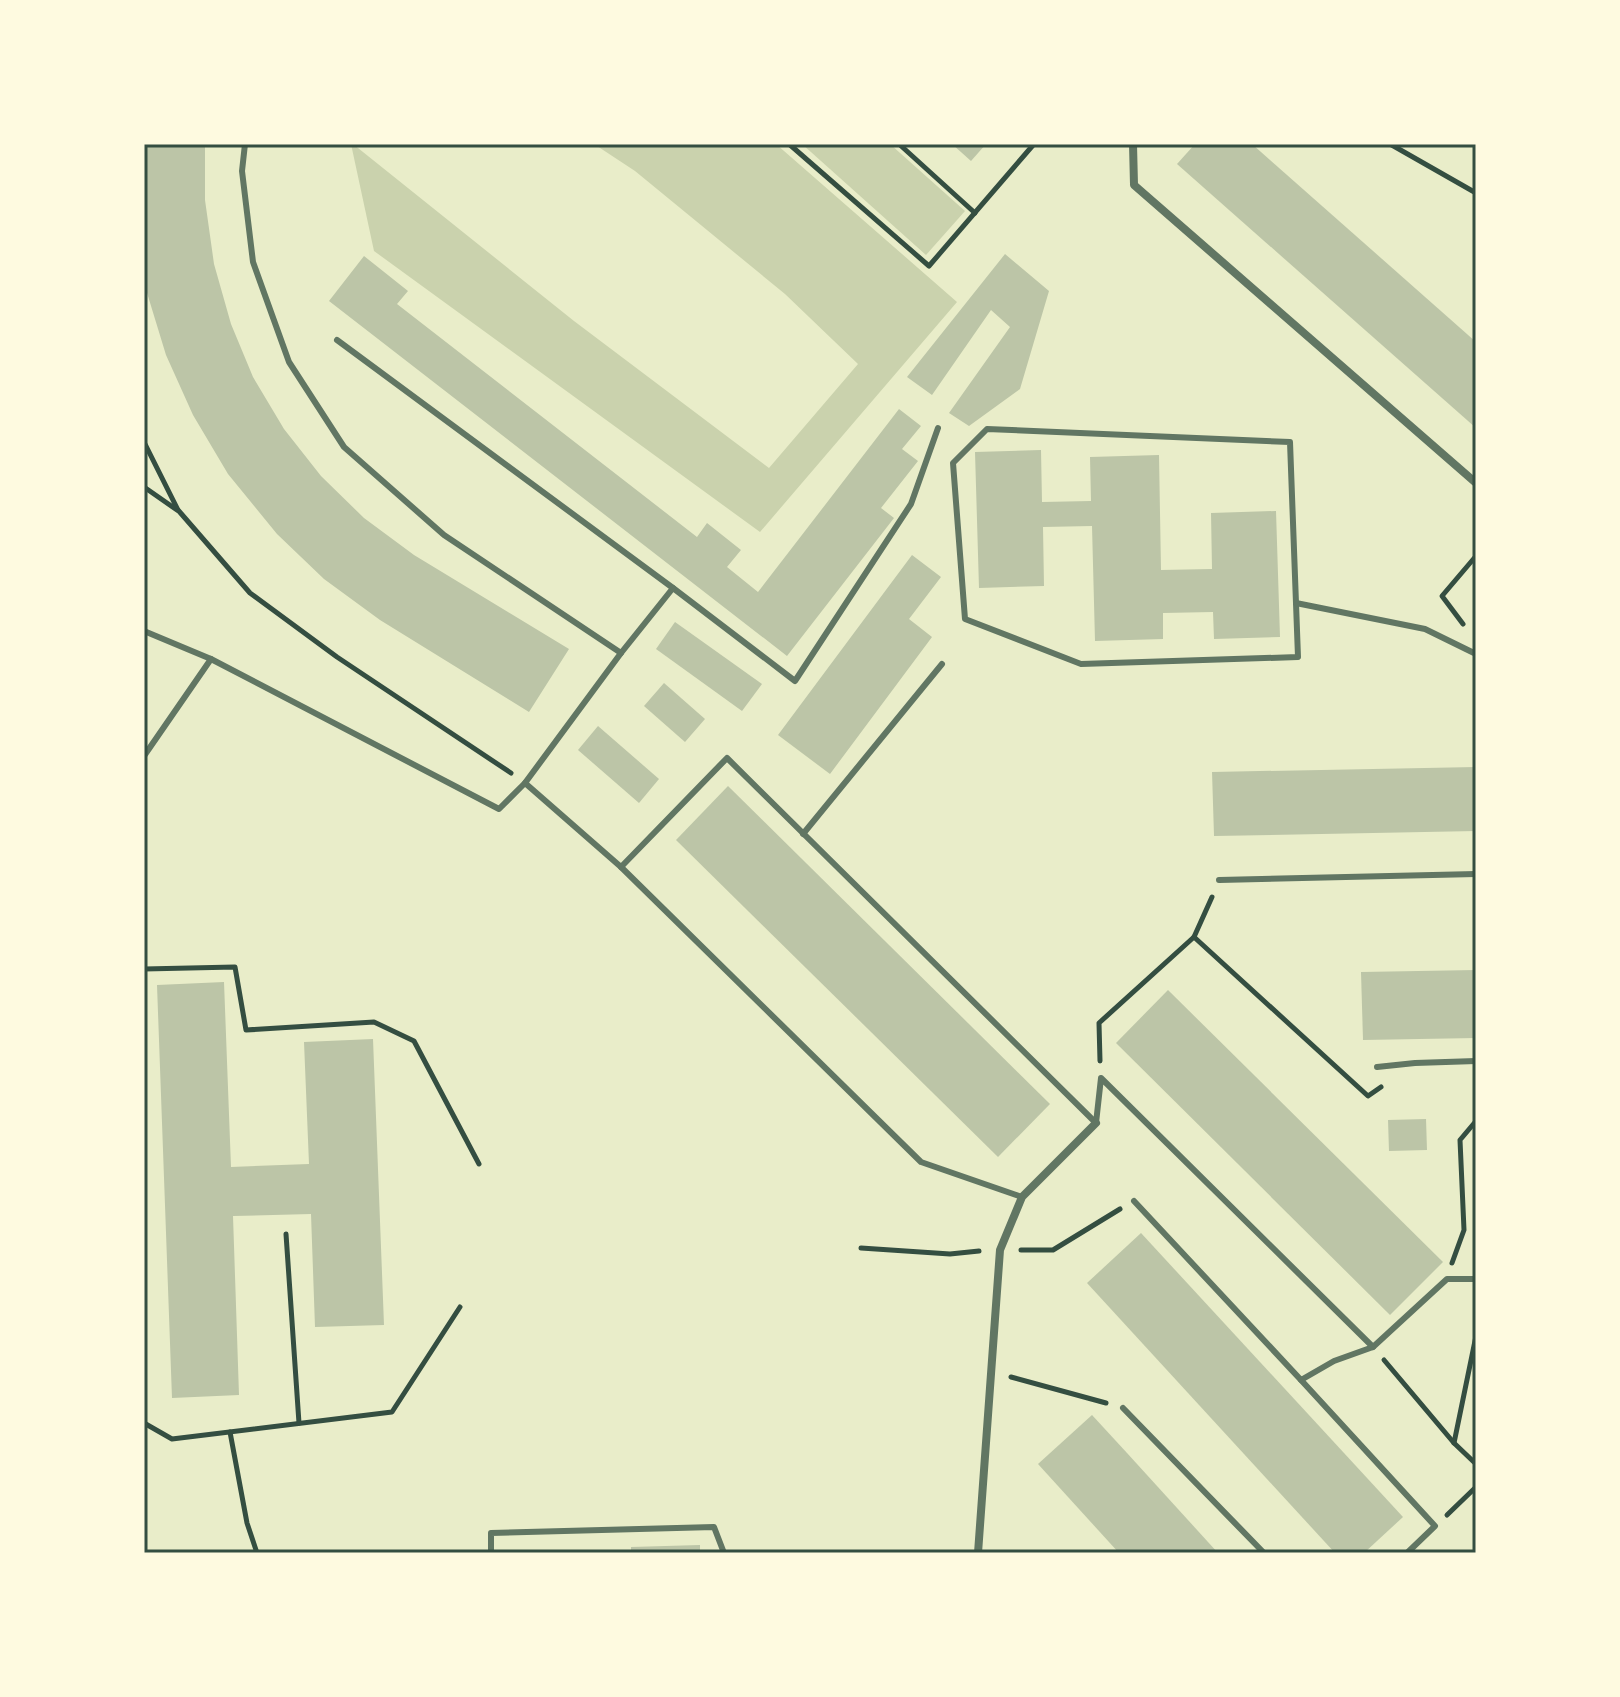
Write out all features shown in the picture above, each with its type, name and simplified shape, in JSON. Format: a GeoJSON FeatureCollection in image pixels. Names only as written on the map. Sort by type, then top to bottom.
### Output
{"type":"FeatureCollection","features":[{"type":"Feature","properties":{"kind":"street"},"geometry":{"type":"LineString","coordinates":[[1133,144],[1134,185],[1476,483]]}},
{"type":"Feature","properties":{"kind":"street"},"geometry":{"type":"LineString","coordinates":[[978,1553],[1000,1250],[1022,1197],[1096,1123]]}},
{"type":"Feature","properties":{"kind":"lane"},"geometry":{"type":"LineString","coordinates":[[245,144],[242,171],[253,262],[289,362],[344,447],[444,535],[621,653]]}},
{"type":"Feature","properties":{"kind":"lane"},"geometry":{"type":"LineString","coordinates":[[337,340],[795,681],[911,504],[938,428]]}},
{"type":"Feature","properties":{"kind":"lane"},"geometry":{"type":"LineString","coordinates":[[987,429],[1290,442],[1296,603],[1298,657],[1081,664],[965,619],[953,463],[987,429]]}},
{"type":"Feature","properties":{"kind":"lane"},"geometry":{"type":"LineString","coordinates":[[144,631],[211,659],[499,809],[525,783],[673,588]]}},
{"type":"Feature","properties":{"kind":"lane"},"geometry":{"type":"LineString","coordinates":[[1296,603],[1425,629],[1476,654]]}},
{"type":"Feature","properties":{"kind":"lane"},"geometry":{"type":"LineString","coordinates":[[144,756],[211,659]]}},
{"type":"Feature","properties":{"kind":"lane"},"geometry":{"type":"LineString","coordinates":[[803,834],[942,664]]}},
{"type":"Feature","properties":{"kind":"lane"},"geometry":{"type":"LineString","coordinates":[[621,867],[727,758],[1096,1123]]}},
{"type":"Feature","properties":{"kind":"lane"},"geometry":{"type":"LineString","coordinates":[[525,783],[621,867],[921,1162],[1022,1197]]}},
{"type":"Feature","properties":{"kind":"lane"},"geometry":{"type":"LineString","coordinates":[[1219,880],[1476,874]]}},
{"type":"Feature","properties":{"kind":"lane"},"geometry":{"type":"LineString","coordinates":[[1377,1067],[1476,1061]]}},
{"type":"Feature","properties":{"kind":"lane"},"geometry":{"type":"LineString","coordinates":[[1096,1123],[1101,1078]]}},
{"type":"Feature","properties":{"kind":"lane"},"geometry":{"type":"LineString","coordinates":[[1101,1078],[1373,1347]]}},
{"type":"Feature","properties":{"kind":"lane"},"geometry":{"type":"LineString","coordinates":[[1134,1201],[1435,1526],[1407,1553]]}},
{"type":"Feature","properties":{"kind":"lane"},"geometry":{"type":"LineString","coordinates":[[1301,1380],[1334,1361],[1373,1347],[1447,1279],[1476,1279]]}},
{"type":"Feature","properties":{"kind":"lane"},"geometry":{"type":"LineString","coordinates":[[1123,1408],[1264,1553]]}},
{"type":"Feature","properties":{"kind":"lane"},"geometry":{"type":"LineString","coordinates":[[491,1553],[491,1533],[714,1527],[724,1553]]}},
{"type":"Feature","properties":{"kind":"path"},"geometry":{"type":"LineString","coordinates":[[789,144],[929,266],[1034,144]]}},
{"type":"Feature","properties":{"kind":"path"},"geometry":{"type":"LineString","coordinates":[[899,144],[975,213]]}},
{"type":"Feature","properties":{"kind":"path"},"geometry":{"type":"LineString","coordinates":[[1390,144],[1476,193]]}},
{"type":"Feature","properties":{"kind":"path"},"geometry":{"type":"LineString","coordinates":[[144,442],[178,510],[250,593],[337,657],[525,783]]}},
{"type":"Feature","properties":{"kind":"path"},"geometry":{"type":"LineString","coordinates":[[144,487],[178,510]]}},
{"type":"Feature","properties":{"kind":"path"},"geometry":{"type":"LineString","coordinates":[[1468,630],[1442,596],[1476,556]]}},
{"type":"Feature","properties":{"kind":"path"},"geometry":{"type":"LineString","coordinates":[[1101,1078],[1099,1023],[1194,937],[1219,880]]}},
{"type":"Feature","properties":{"kind":"path"},"geometry":{"type":"LineString","coordinates":[[1194,937],[1368,1096],[1415,1063]]}},
{"type":"Feature","properties":{"kind":"path"},"geometry":{"type":"LineString","coordinates":[[144,969],[235,967],[246,1030],[374,1022],[414,1041],[479,1164]]}},
{"type":"Feature","properties":{"kind":"path"},"geometry":{"type":"LineString","coordinates":[[1447,1279],[1464,1230],[1460,1140],[1476,1121]]}},
{"type":"Feature","properties":{"kind":"path"},"geometry":{"type":"LineString","coordinates":[[861,1248],[950,1254],[1053,1250],[1134,1201]]}},
{"type":"Feature","properties":{"kind":"path"},"geometry":{"type":"LineString","coordinates":[[286,1234],[299,1423]]}},
{"type":"Feature","properties":{"kind":"path"},"geometry":{"type":"LineString","coordinates":[[144,1423],[172,1439],[392,1412],[460,1307]]}},
{"type":"Feature","properties":{"kind":"path"},"geometry":{"type":"LineString","coordinates":[[1454,1443],[1476,1336]]}},
{"type":"Feature","properties":{"kind":"path"},"geometry":{"type":"LineString","coordinates":[[1373,1347],[1454,1443],[1476,1464]]}},
{"type":"Feature","properties":{"kind":"path"},"geometry":{"type":"LineString","coordinates":[[991,1371],[1123,1408]]}},
{"type":"Feature","properties":{"kind":"path"},"geometry":{"type":"LineString","coordinates":[[230,1432],[247,1523],[257,1553]]}},
{"type":"Feature","properties":{"kind":"path"},"geometry":{"type":"LineString","coordinates":[[1435,1526],[1476,1487]]}},
{"type":"Feature","properties":{"kind":"green space"},"geometry":{"type":"Polygon","coordinates":[[[351,144],[574,321],[769,468],[858,364],[785,294],[635,171],[594,144],[776,144],[957,302],[760,532],[374,251],[351,144]]]}},
{"type":"Feature","properties":{"kind":"green space"},"geometry":{"type":"Polygon","coordinates":[[[802,144],[890,144],[965,211],[926,255],[802,144]]]}},
{"type":"Feature","properties":{"kind":"building"},"geometry":{"type":"Polygon","coordinates":[[[144,144],[205,144],[205,200],[214,264],[231,324],[253,377],[284,429],[321,476],[364,518],[414,555],[569,649],[529,712],[380,620],[324,579],[277,534],[228,474],[193,415],[166,355],[144,283],[144,144]]]}},
{"type":"Feature","properties":{"kind":"building"},"geometry":{"type":"Polygon","coordinates":[[[952,144],[986,144],[971,161],[952,144]]]}},
{"type":"Feature","properties":{"kind":"building"},"geometry":{"type":"Polygon","coordinates":[[[1195,144],[1252,144],[1476,342],[1476,428],[1177,164],[1195,144]]]}},
{"type":"Feature","properties":{"kind":"building"},"geometry":{"type":"Polygon","coordinates":[[[1005,254],[1049,291],[1020,389],[969,426],[949,413],[1010,327],[991,310],[932,395],[907,377],[1005,254]]]}},
{"type":"Feature","properties":{"kind":"building"},"geometry":{"type":"Polygon","coordinates":[[[364,256],[408,291],[397,304],[697,537],[707,523],[741,550],[727,567],[758,592],[899,409],[921,426],[902,449],[918,461],[881,508],[894,518],[787,656],[329,301],[364,256]]]}},
{"type":"Feature","properties":{"kind":"building"},"geometry":{"type":"Polygon","coordinates":[[[1041,450],[1042,502],[1091,501],[1090,457],[1159,455],[1161,570],[1212,569],[1211,513],[1276,511],[1280,637],[1214,639],[1213,612],[1163,613],[1163,639],[1095,641],[1092,526],[1043,527],[1044,586],[979,588],[975,452],[1041,450]]]}},
{"type":"Feature","properties":{"kind":"building"},"geometry":{"type":"Polygon","coordinates":[[[912,555],[941,577],[909,619],[932,637],[830,774],[778,735],[912,555]]]}},
{"type":"Feature","properties":{"kind":"building"},"geometry":{"type":"Polygon","coordinates":[[[675,622],[762,684],[742,711],[656,649],[675,622]]]}},
{"type":"Feature","properties":{"kind":"building"},"geometry":{"type":"Polygon","coordinates":[[[664,683],[705,719],[685,742],[644,706],[664,683]]]}},
{"type":"Feature","properties":{"kind":"building"},"geometry":{"type":"Polygon","coordinates":[[[598,726],[659,779],[639,803],[578,750],[598,726]]]}},
{"type":"Feature","properties":{"kind":"building"},"geometry":{"type":"Polygon","coordinates":[[[1476,767],[1476,831],[1214,836],[1212,772],[1476,767]]]}},
{"type":"Feature","properties":{"kind":"building"},"geometry":{"type":"Polygon","coordinates":[[[728,786],[1050,1104],[998,1157],[676,840],[728,786]]]}},
{"type":"Feature","properties":{"kind":"building"},"geometry":{"type":"Polygon","coordinates":[[[1476,970],[1476,1038],[1363,1040],[1361,972],[1476,970]]]}},
{"type":"Feature","properties":{"kind":"building"},"geometry":{"type":"Polygon","coordinates":[[[224,982],[231,1167],[309,1164],[304,1042],[373,1039],[384,1325],[315,1327],[311,1214],[233,1216],[239,1395],[172,1398],[157,985],[224,982]]]}},
{"type":"Feature","properties":{"kind":"building"},"geometry":{"type":"Polygon","coordinates":[[[1168,990],[1443,1262],[1390,1315],[1116,1043],[1168,990]]]}},
{"type":"Feature","properties":{"kind":"building"},"geometry":{"type":"Polygon","coordinates":[[[1426,1119],[1427,1150],[1389,1151],[1388,1120],[1426,1119]]]}},
{"type":"Feature","properties":{"kind":"building"},"geometry":{"type":"Polygon","coordinates":[[[1141,1233],[1403,1517],[1364,1553],[1335,1553],[1087,1283],[1141,1233]]]}},
{"type":"Feature","properties":{"kind":"building"},"geometry":{"type":"Polygon","coordinates":[[[1092,1415],[1218,1553],[1119,1553],[1038,1464],[1092,1415]]]}},
{"type":"Feature","properties":{"kind":"building"},"geometry":{"type":"Polygon","coordinates":[[[700,1545],[700,1553],[631,1553],[631,1547],[700,1545]]]}}]}
